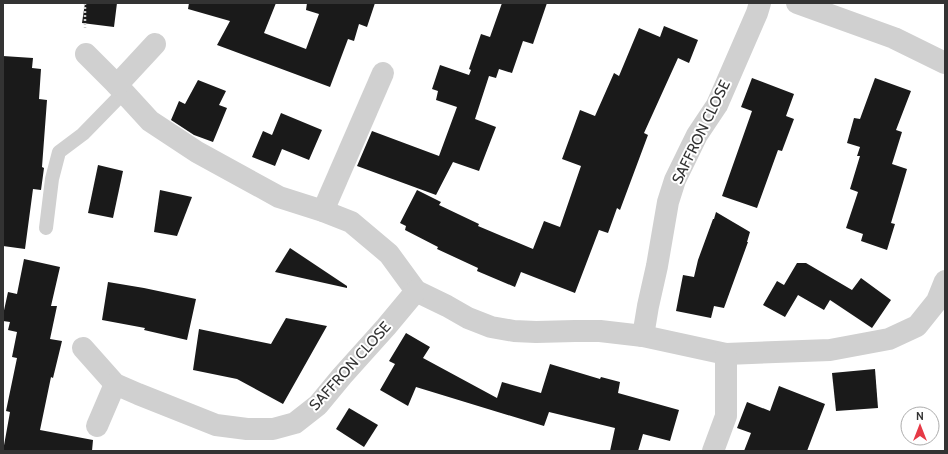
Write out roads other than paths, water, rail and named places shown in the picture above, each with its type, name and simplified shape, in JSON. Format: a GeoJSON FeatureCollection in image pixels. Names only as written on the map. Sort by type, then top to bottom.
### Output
{"type":"FeatureCollection","features":[{"type":"Feature","properties":{"kind":"street","name":"SAFFRON CLOSE"},"geometry":{"type":"LineString","coordinates":[[643,336],[648,306],[658,266],[668,202],[675,180],[697,135],[717,105],[760,3]]}},
{"type":"Feature","properties":{"kind":"street"},"geometry":{"type":"LineString","coordinates":[[797,3],[894,38],[945,63]]}},
{"type":"Feature","properties":{"kind":"street"},"geometry":{"type":"LineString","coordinates":[[120,89],[155,44]]}},
{"type":"Feature","properties":{"kind":"street"},"geometry":{"type":"LineString","coordinates":[[86,54],[150,122],[197,152],[279,197],[323,211],[351,222],[389,254],[416,291],[468,318],[491,327],[514,331],[536,332],[600,331],[643,336],[726,354],[830,350],[889,339],[917,326],[937,301],[945,281]]}},
{"type":"Feature","properties":{"kind":"street"},"geometry":{"type":"LineString","coordinates":[[323,211],[382,73]]}},
{"type":"Feature","properties":{"kind":"street","name":"SAFFRON CLOSE"},"geometry":{"type":"LineString","coordinates":[[83,348],[115,384],[138,394],[216,425],[247,429],[273,429],[295,422],[318,405],[416,291]]}},
{"type":"Feature","properties":{"kind":"street"},"geometry":{"type":"LineString","coordinates":[[713,451],[726,416],[726,354]]}},
{"type":"Feature","properties":{"kind":"street"},"geometry":{"type":"LineString","coordinates":[[97,426],[115,384]]}},
{"type":"Feature","properties":{"kind":"lane"},"geometry":{"type":"LineString","coordinates":[[46,228],[52,179],[59,152],[83,134],[120,89]]}}]}
